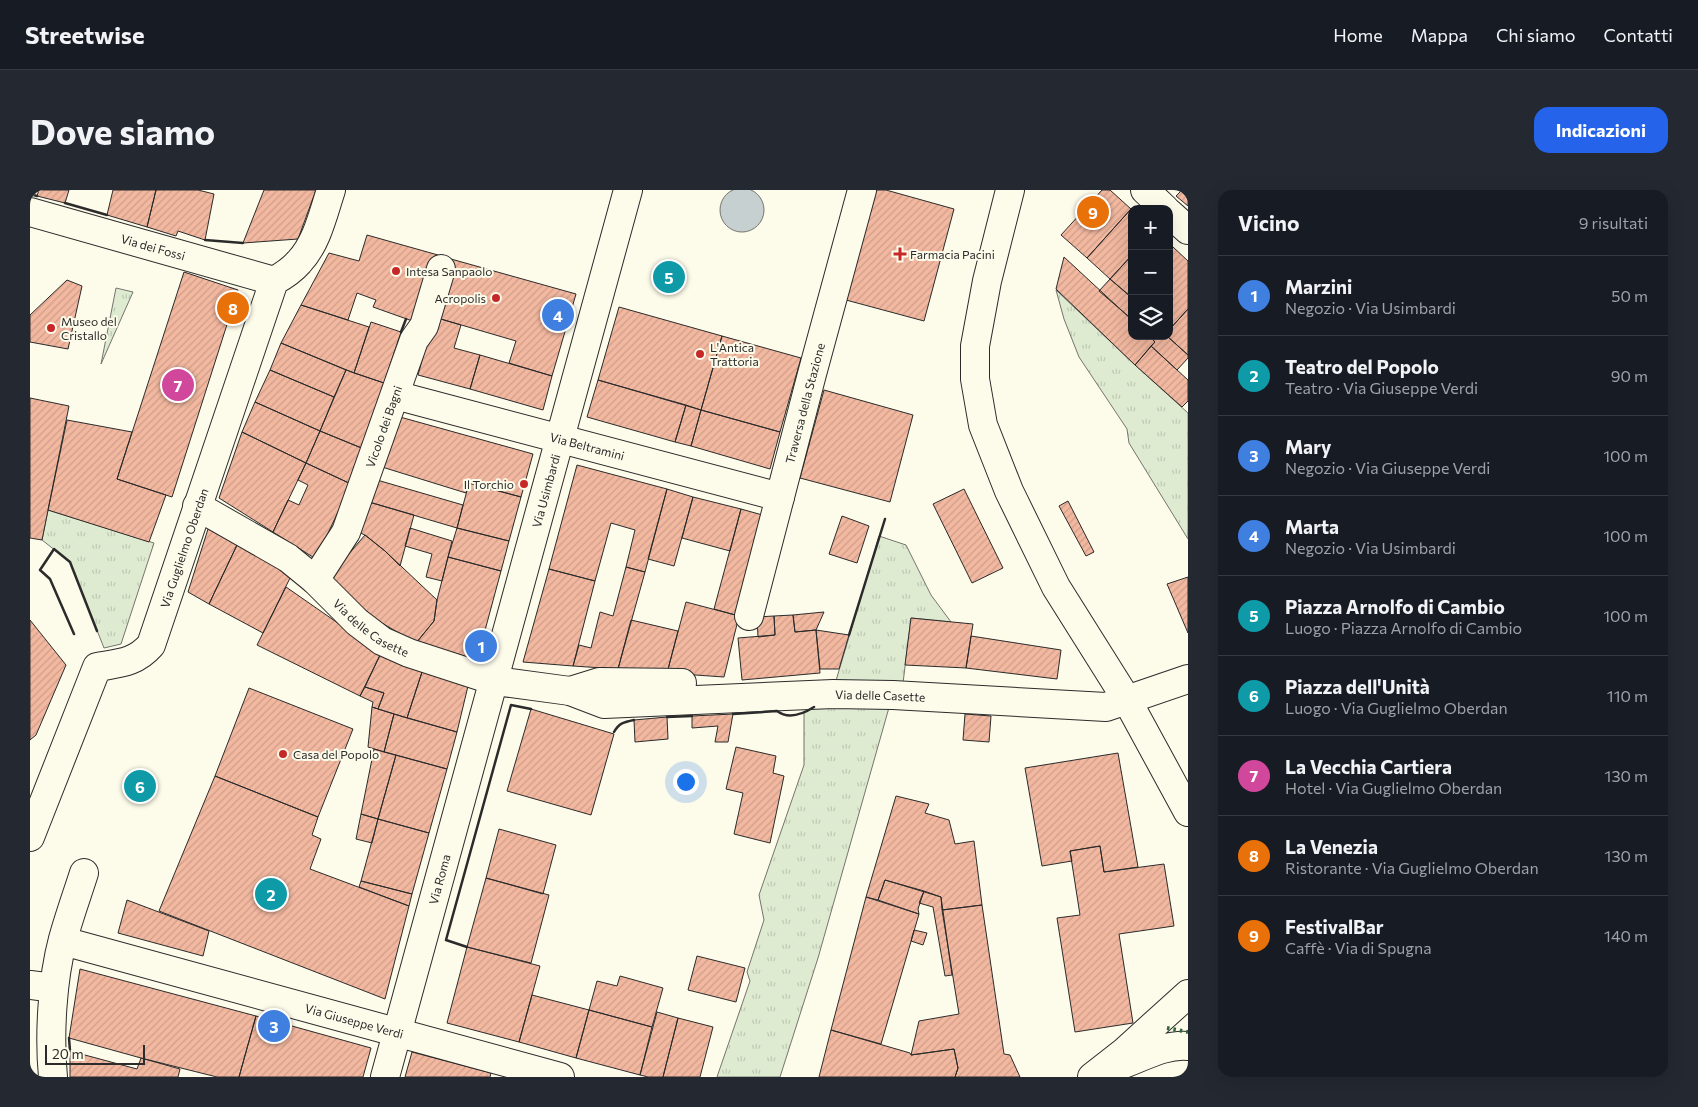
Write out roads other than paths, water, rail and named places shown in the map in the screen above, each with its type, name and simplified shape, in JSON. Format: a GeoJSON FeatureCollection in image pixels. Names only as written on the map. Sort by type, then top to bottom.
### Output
{"type":"FeatureCollection","features":[{"type":"Feature","properties":{"kind":"street"},"geometry":{"type":"LineString","coordinates":[[274,282],[299,262],[316,234],[331,190]]}},
{"type":"Feature","properties":{"kind":"street","name":"Via Usimbardi"},"geometry":{"type":"LineString","coordinates":[[494,682],[628,190]]}},
{"type":"Feature","properties":{"kind":"street","name":"Traversa della Stazione"},"geometry":{"type":"LineString","coordinates":[[749,616],[862,190]]}},
{"type":"Feature","properties":{"kind":"street"},"geometry":{"type":"LineString","coordinates":[[1010,190],[990,268],[977,330],[975,355],[976,391],[983,425],[1009,492],[1042,562],[1063,600],[1127,700],[1188,812]]}},
{"type":"Feature","properties":{"kind":"street"},"geometry":{"type":"LineString","coordinates":[[1145,190],[1161,205]]}},
{"type":"Feature","properties":{"kind":"street","name":"Via dei Fossi"},"geometry":{"type":"LineString","coordinates":[[30,212],[274,282]]}},
{"type":"Feature","properties":{"kind":"street"},"geometry":{"type":"LineString","coordinates":[[1173,217],[1188,230]]}},
{"type":"Feature","properties":{"kind":"street","name":"Vicolo dei Bagni"},"geometry":{"type":"LineString","coordinates":[[315,580],[346,532],[414,340],[424,326],[441,269]]}},
{"type":"Feature","properties":{"kind":"street","name":"Via Guglielmo Oberdan"},"geometry":{"type":"LineString","coordinates":[[30,837],[96,667],[130,661],[143,654],[151,645],[274,282]]}},
{"type":"Feature","properties":{"kind":"street","name":"Via Beltramini"},"geometry":{"type":"LineString","coordinates":[[395,395],[780,497]]}},
{"type":"Feature","properties":{"kind":"street","name":"Via delle Casette"},"geometry":{"type":"LineString","coordinates":[[197,506],[288,558],[315,580],[357,622],[382,641],[409,653],[494,682],[570,691],[604,704],[832,694],[893,695],[1098,707],[1127,700],[1188,679]]}},
{"type":"Feature","properties":{"kind":"street","name":"Via Roma"},"geometry":{"type":"LineString","coordinates":[[385,1077],[494,682]]}},
{"type":"Feature","properties":{"kind":"street","name":"Via delle Casette"},"geometry":{"type":"LineString","coordinates":[[570,691],[599,682],[730,684]]}},
{"type":"Feature","properties":{"kind":"street"},"geometry":{"type":"LineString","coordinates":[[53,1077],[42,987],[63,941],[84,873]]}},
{"type":"Feature","properties":{"kind":"street","name":"Via Giuseppe Verdi"},"geometry":{"type":"LineString","coordinates":[[63,941],[560,1077]]}},
{"type":"Feature","properties":{"kind":"street"},"geometry":{"type":"LineString","coordinates":[[1096,1074],[1188,994]]}},
{"type":"Feature","properties":{"kind":"street"},"geometry":{"type":"LineString","coordinates":[[1096,1074],[1164,1048],[1188,1046]]}},
{"type":"Feature","properties":{"kind":"place","name":"FestivalBar"},"geometry":{"type":"Point","coordinates":[1093,212]}},
{"type":"Feature","properties":{"kind":"place","name":"Farmacia Pacini"},"geometry":{"type":"Point","coordinates":[900,254]}},
{"type":"Feature","properties":{"kind":"place","name":"Intesa Sanpaolo"},"geometry":{"type":"Point","coordinates":[396,271]}},
{"type":"Feature","properties":{"kind":"place","name":"Piazza Arnolfo di Cambio"},"geometry":{"type":"Point","coordinates":[669,277]}},
{"type":"Feature","properties":{"kind":"place","name":"Acropolis"},"geometry":{"type":"Point","coordinates":[496,298]}},
{"type":"Feature","properties":{"kind":"place","name":"La Venezia"},"geometry":{"type":"Point","coordinates":[233,308]}},
{"type":"Feature","properties":{"kind":"place","name":"Marta"},"geometry":{"type":"Point","coordinates":[558,315]}},
{"type":"Feature","properties":{"kind":"place","name":"Museo del Cristallo"},"geometry":{"type":"Point","coordinates":[51,328]}},
{"type":"Feature","properties":{"kind":"place","name":"L'Antica Trattoria"},"geometry":{"type":"Point","coordinates":[700,354]}},
{"type":"Feature","properties":{"kind":"place","name":"La Vecchia Cartiera"},"geometry":{"type":"Point","coordinates":[178,385]}},
{"type":"Feature","properties":{"kind":"place","name":"Il Torchio"},"geometry":{"type":"Point","coordinates":[524,484]}},
{"type":"Feature","properties":{"kind":"place","name":"Marzini"},"geometry":{"type":"Point","coordinates":[481,646]}},
{"type":"Feature","properties":{"kind":"place","name":"Casa del Popolo"},"geometry":{"type":"Point","coordinates":[283,754]}},
{"type":"Feature","properties":{"kind":"place","name":"Piazza dell'Unità"},"geometry":{"type":"Point","coordinates":[140,786]}},
{"type":"Feature","properties":{"kind":"place","name":"Teatro del Popolo"},"geometry":{"type":"Point","coordinates":[271,894]}},
{"type":"Feature","properties":{"kind":"place","name":"Mary"},"geometry":{"type":"Point","coordinates":[274,1026]}}]}
